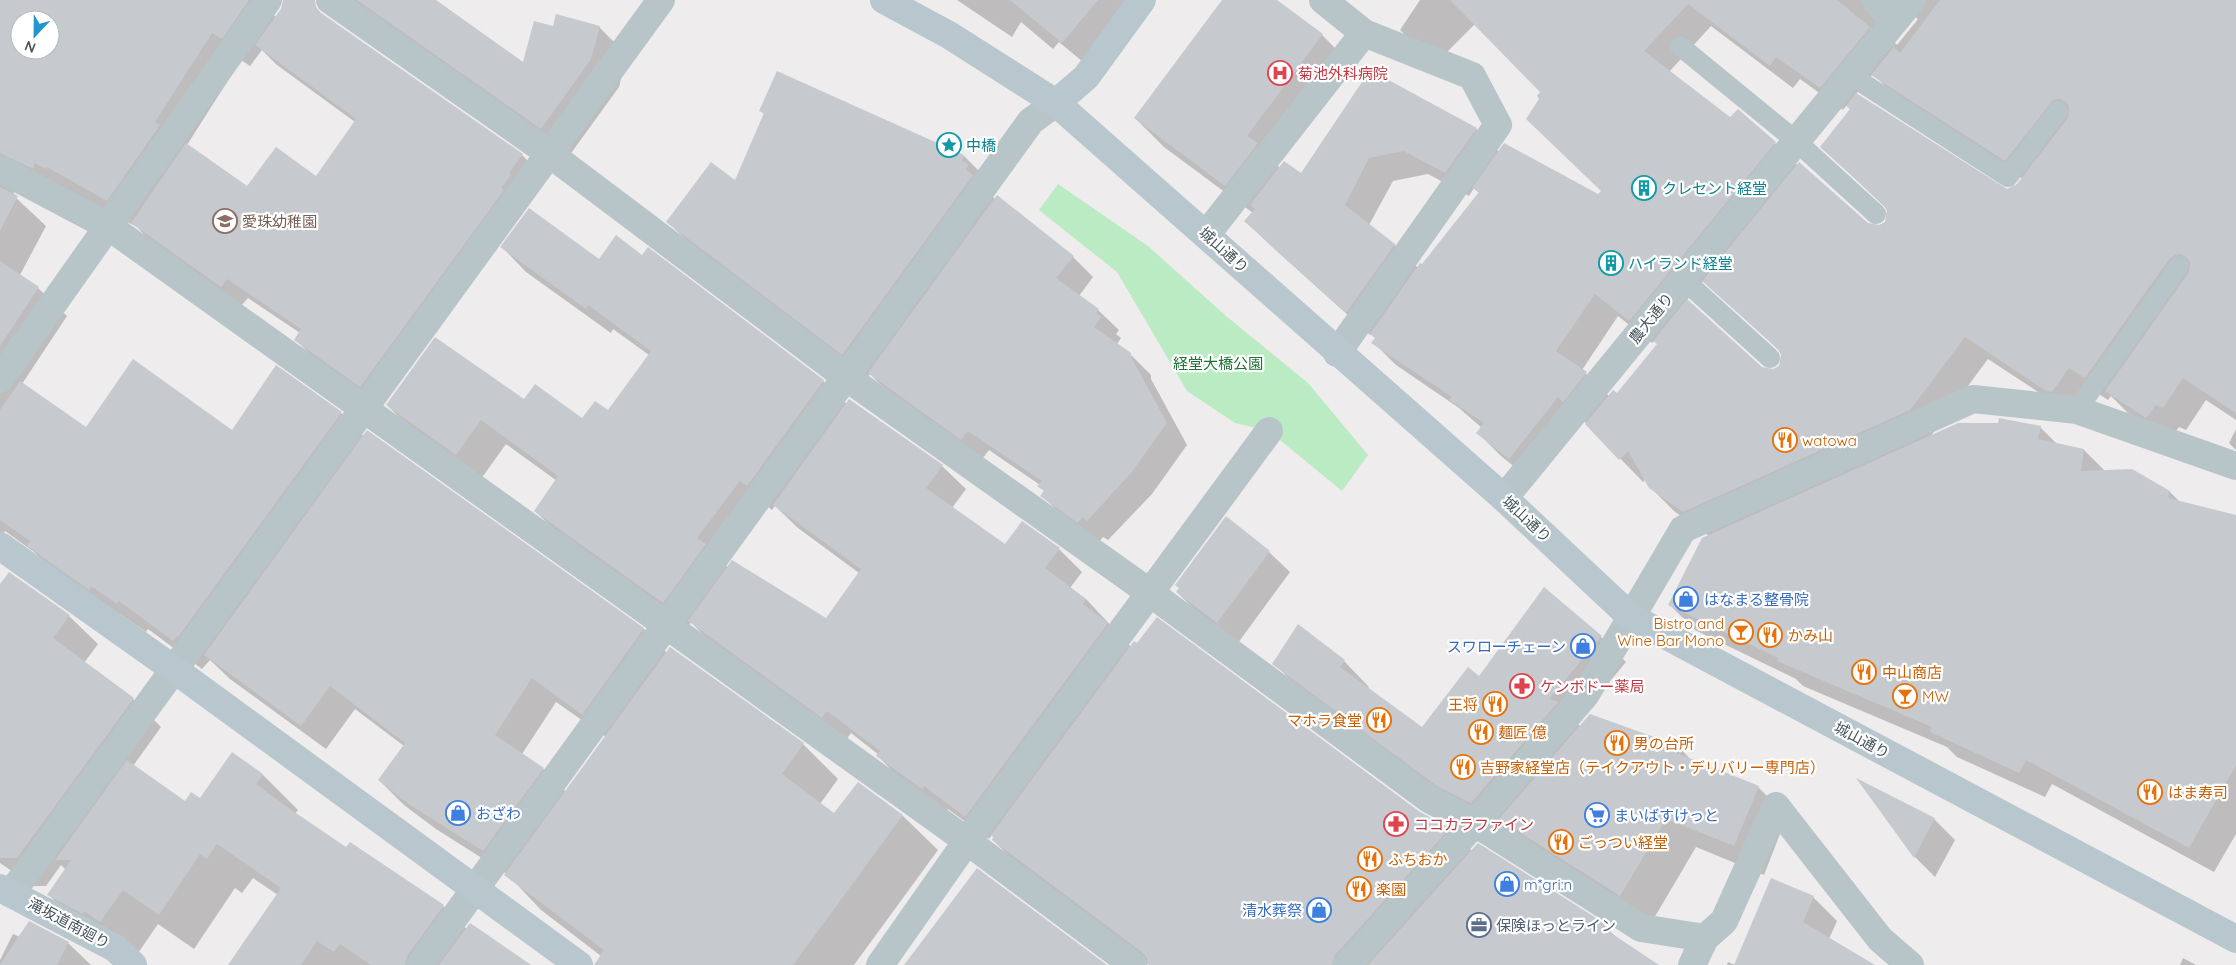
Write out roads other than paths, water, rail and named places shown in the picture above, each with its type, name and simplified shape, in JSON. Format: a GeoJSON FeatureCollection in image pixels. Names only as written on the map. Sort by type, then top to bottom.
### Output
{"type":"FeatureCollection","features":[{"type":"Feature","properties":{"kind":"street"},"geometry":{"type":"LineString","coordinates":[[0,379],[268,0]]}},
{"type":"Feature","properties":{"kind":"street"},"geometry":{"type":"LineString","coordinates":[[330,0],[550,154],[846,376],[1149,592],[1429,799],[1475,823],[1641,928],[1706,938]]}},
{"type":"Feature","properties":{"kind":"street"},"geometry":{"type":"LineString","coordinates":[[6,890],[175,670],[661,0]]}},
{"type":"Feature","properties":{"kind":"street"},"geometry":{"type":"LineString","coordinates":[[420,965],[474,887],[1031,120],[1056,103],[1086,76],[1142,0]]}},
{"type":"Feature","properties":{"kind":"street"},"geometry":{"type":"LineString","coordinates":[[1323,0],[1364,32],[1472,76],[1498,125],[1337,352]]}},
{"type":"Feature","properties":{"kind":"street"},"geometry":{"type":"LineString","coordinates":[[1875,0],[1904,10]]}},
{"type":"Feature","properties":{"kind":"street","name":"城山通り"},"geometry":{"type":"LineString","coordinates":[[891,1],[949,35],[1056,103],[1504,498],[1631,617],[2236,939]]}},
{"type":"Feature","properties":{"kind":"street","name":"農大通り"},"geometry":{"type":"LineString","coordinates":[[1504,498],[1904,10]]}},
{"type":"Feature","properties":{"kind":"street"},"geometry":{"type":"LineString","coordinates":[[1206,235],[1364,32]]}},
{"type":"Feature","properties":{"kind":"street"},"geometry":{"type":"LineString","coordinates":[[0,168],[108,226],[665,624],[967,842],[1133,965]]}},
{"type":"Feature","properties":{"kind":"street"},"geometry":{"type":"LineString","coordinates":[[1347,965],[1475,823],[1586,694],[1683,529],[1973,399],[2077,410],[2236,466]]}},
{"type":"Feature","properties":{"kind":"street"},"geometry":{"type":"LineString","coordinates":[[880,965],[1149,592],[1269,431]]}},
{"type":"Feature","properties":{"kind":"street"},"geometry":{"type":"LineString","coordinates":[[0,546],[175,670],[579,965]]}},
{"type":"Feature","properties":{"kind":"street"},"geometry":{"type":"LineString","coordinates":[[1692,965],[1706,938],[1724,921],[1776,806],[1880,939],[1910,965]]}},
{"type":"Feature","properties":{"kind":"street","name":"滝坂道南廻り"},"geometry":{"type":"LineString","coordinates":[[6,890],[115,948],[133,965]]}},
{"type":"Feature","properties":{"kind":"lane"},"geometry":{"type":"LineString","coordinates":[[1680,46],[1796,141],[1876,214]]}},
{"type":"Feature","properties":{"kind":"lane"},"geometry":{"type":"LineString","coordinates":[[1850,74],[2008,177],[2058,111]]}},
{"type":"Feature","properties":{"kind":"lane"},"geometry":{"type":"LineString","coordinates":[[2077,410],[2179,266]]}},
{"type":"Feature","properties":{"kind":"lane"},"geometry":{"type":"LineString","coordinates":[[1683,279],[1770,358]]}},
{"type":"Feature","properties":{"kind":"place","name":"菊池外科病院"},"geometry":{"type":"Point","coordinates":[1280,73]}},
{"type":"Feature","properties":{"kind":"place","name":"中橋"},"geometry":{"type":"Point","coordinates":[949,145]}},
{"type":"Feature","properties":{"kind":"place","name":"クレセント経堂"},"geometry":{"type":"Point","coordinates":[1644,188]}},
{"type":"Feature","properties":{"kind":"place","name":"愛珠幼稚園"},"geometry":{"type":"Point","coordinates":[225,221]}},
{"type":"Feature","properties":{"kind":"place","name":"ハイランド経堂"},"geometry":{"type":"Point","coordinates":[1611,263]}},
{"type":"Feature","properties":{"kind":"place","name":"watowa"},"geometry":{"type":"Point","coordinates":[1785,440]}},
{"type":"Feature","properties":{"kind":"place","name":"はなまる整骨院"},"geometry":{"type":"Point","coordinates":[1686,599]}},
{"type":"Feature","properties":{"kind":"place","name":"Bistro and Wine Bar Mono"},"geometry":{"type":"Point","coordinates":[1741,632]}},
{"type":"Feature","properties":{"kind":"place","name":"かみ山"},"geometry":{"type":"Point","coordinates":[1770,635]}},
{"type":"Feature","properties":{"kind":"place","name":"スワローチェーン"},"geometry":{"type":"Point","coordinates":[1583,646]}},
{"type":"Feature","properties":{"kind":"place","name":"中山商店"},"geometry":{"type":"Point","coordinates":[1864,672]}},
{"type":"Feature","properties":{"kind":"place","name":"ケンボドー薬局"},"geometry":{"type":"Point","coordinates":[1522,686]}},
{"type":"Feature","properties":{"kind":"place","name":"MW"},"geometry":{"type":"Point","coordinates":[1905,696]}},
{"type":"Feature","properties":{"kind":"place","name":"王将"},"geometry":{"type":"Point","coordinates":[1495,704]}},
{"type":"Feature","properties":{"kind":"place","name":"マホラ食堂"},"geometry":{"type":"Point","coordinates":[1379,720]}},
{"type":"Feature","properties":{"kind":"place","name":"麺匠 億"},"geometry":{"type":"Point","coordinates":[1481,732]}},
{"type":"Feature","properties":{"kind":"place","name":"男の台所"},"geometry":{"type":"Point","coordinates":[1617,743]}},
{"type":"Feature","properties":{"kind":"place","name":"吉野家経堂店（テイクアウト・デリバリー専門店）"},"geometry":{"type":"Point","coordinates":[1463,767]}},
{"type":"Feature","properties":{"kind":"place","name":"はま寿司"},"geometry":{"type":"Point","coordinates":[2150,792]}},
{"type":"Feature","properties":{"kind":"place","name":"おざわ"},"geometry":{"type":"Point","coordinates":[458,813]}},
{"type":"Feature","properties":{"kind":"place","name":"まいばすけっと"},"geometry":{"type":"Point","coordinates":[1597,815]}},
{"type":"Feature","properties":{"kind":"place","name":"ココカラファイン"},"geometry":{"type":"Point","coordinates":[1396,824]}},
{"type":"Feature","properties":{"kind":"place","name":"ごっつい経堂"},"geometry":{"type":"Point","coordinates":[1561,842]}},
{"type":"Feature","properties":{"kind":"place","name":"ふちおか"},"geometry":{"type":"Point","coordinates":[1370,859]}},
{"type":"Feature","properties":{"kind":"place","name":"m*gri:n"},"geometry":{"type":"Point","coordinates":[1507,884]}},
{"type":"Feature","properties":{"kind":"place","name":"楽園"},"geometry":{"type":"Point","coordinates":[1359,889]}},
{"type":"Feature","properties":{"kind":"place","name":"清水葬祭"},"geometry":{"type":"Point","coordinates":[1319,910]}},
{"type":"Feature","properties":{"kind":"place","name":"保険ほっとライン"},"geometry":{"type":"Point","coordinates":[1479,925]}},
{"type":"Feature","properties":{"kind":"park label","name":"経堂大橋公園"},"geometry":{"type":"Point","coordinates":[1218,363]}}]}
